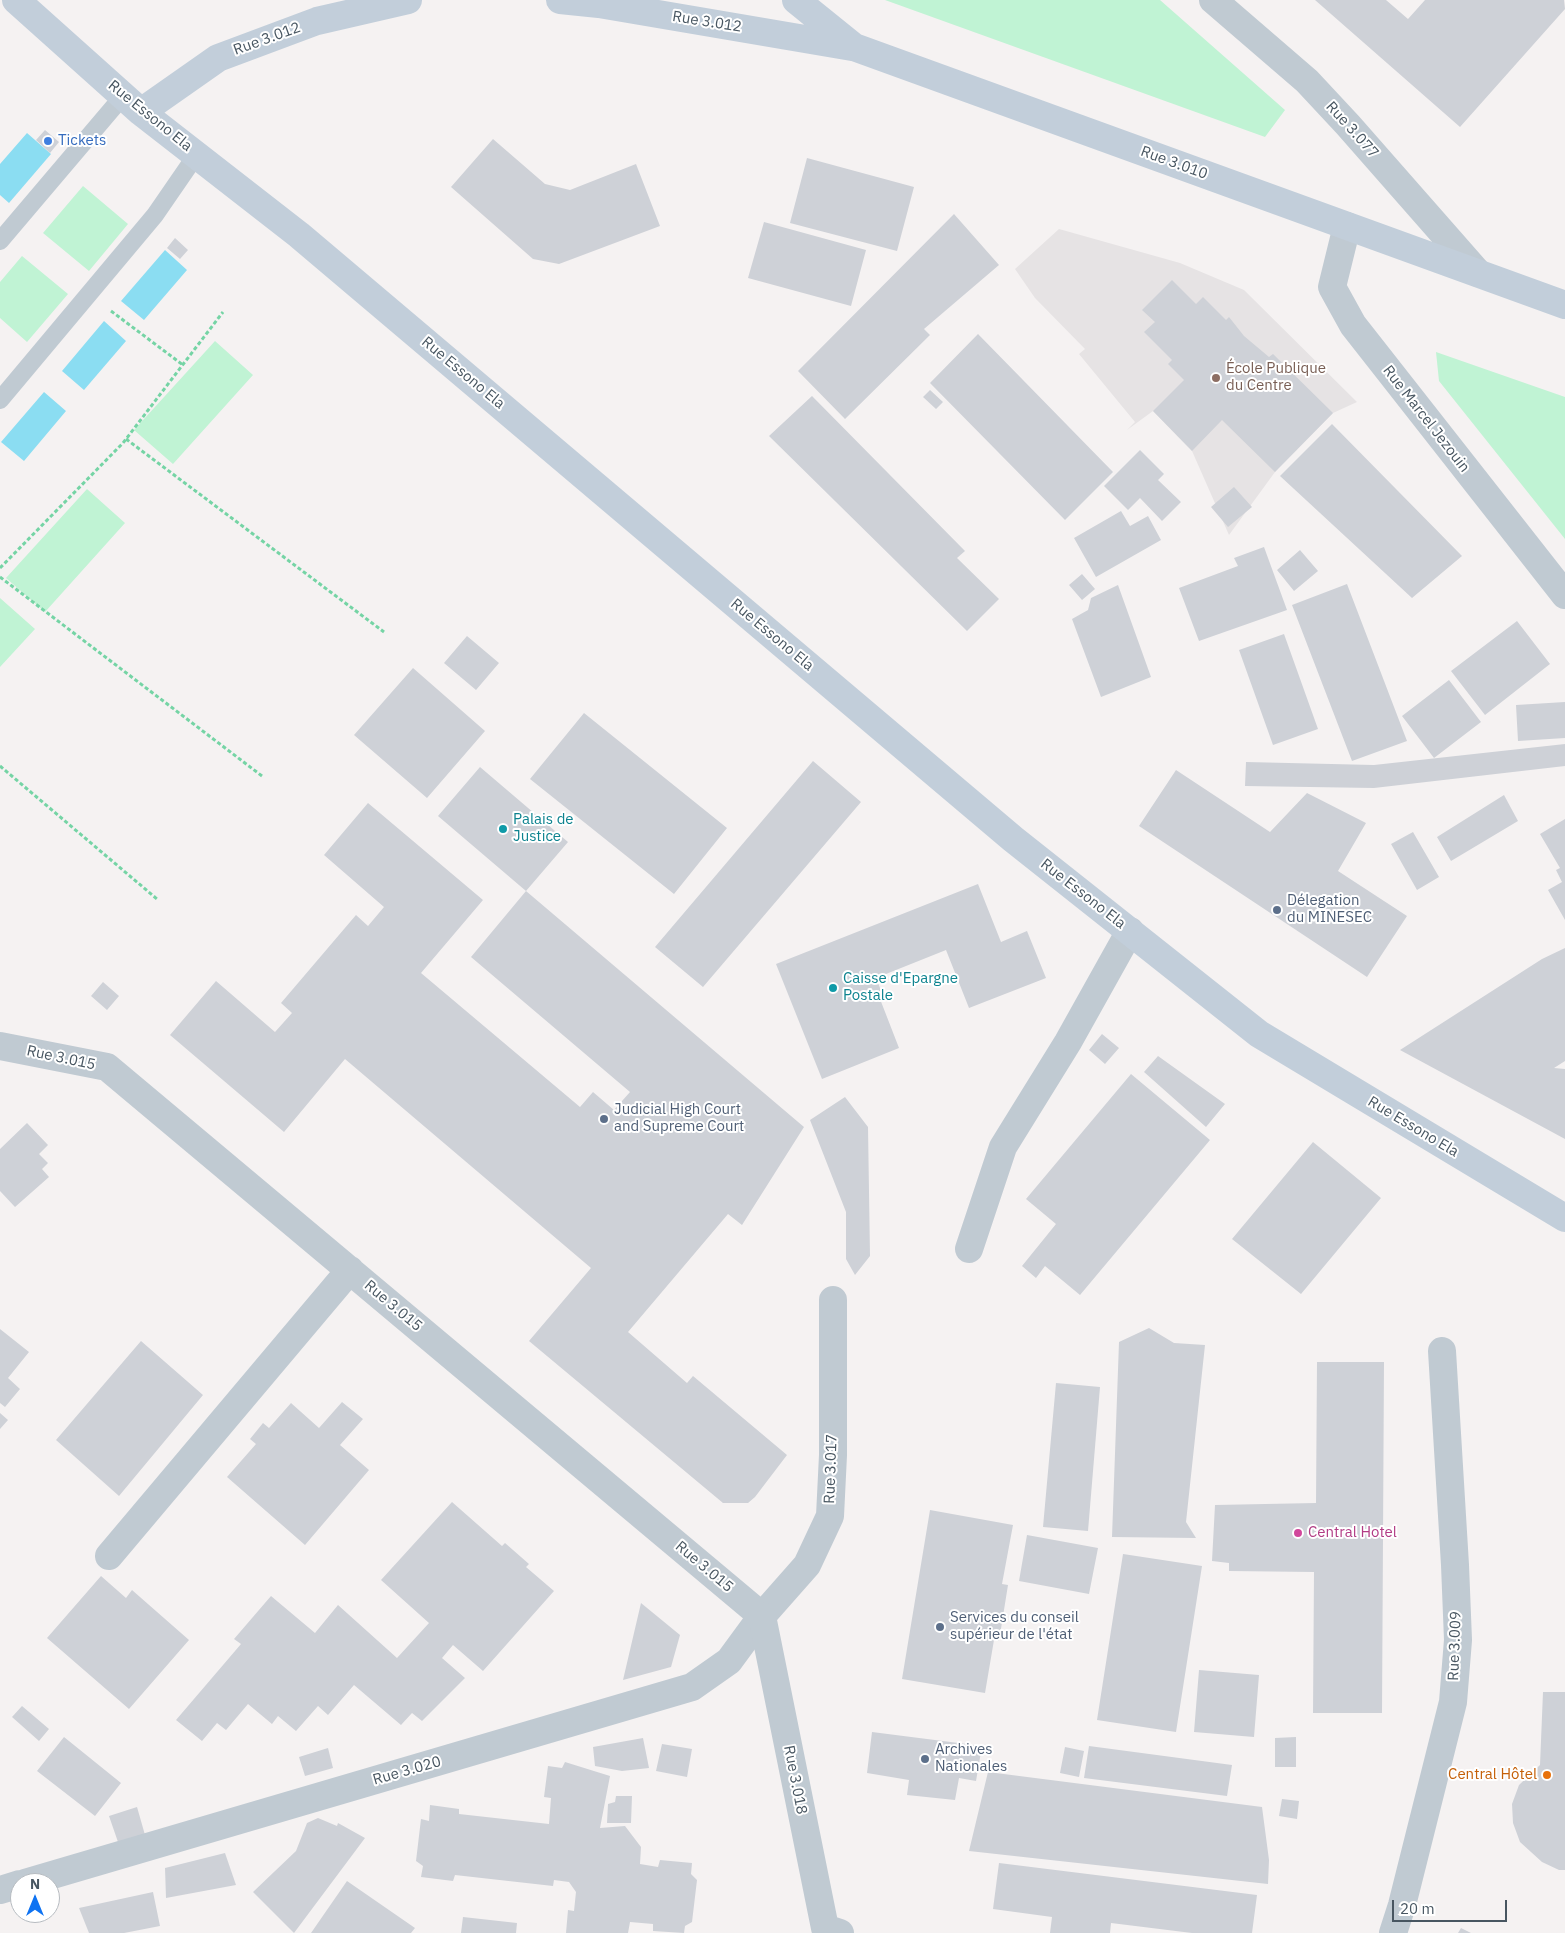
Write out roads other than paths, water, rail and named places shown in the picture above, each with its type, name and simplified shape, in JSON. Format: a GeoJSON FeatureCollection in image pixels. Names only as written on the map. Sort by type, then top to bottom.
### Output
{"type":"FeatureCollection","features":[{"type":"Feature","properties":{"kind":"main road","name":"Rue Essono Ela"},"geometry":{"type":"LineString","coordinates":[[16,0],[132,104],[299,234],[1013,838],[1259,1034],[1565,1218]]}},
{"type":"Feature","properties":{"kind":"main road","name":"Rue 3.012"},"geometry":{"type":"LineString","coordinates":[[132,104],[218,58],[317,21],[408,0]]}},
{"type":"Feature","properties":{"kind":"main road","name":"Rue 3.012"},"geometry":{"type":"LineString","coordinates":[[560,0],[599,4],[854,47]]}},
{"type":"Feature","properties":{"kind":"main road","name":"Rue 3.010"},"geometry":{"type":"LineString","coordinates":[[796,0],[854,47],[1565,305]]}},
{"type":"Feature","properties":{"kind":"street","name":"Rue 3.077"},"geometry":{"type":"LineString","coordinates":[[1213,0],[1307,81],[1478,273]]}},
{"type":"Feature","properties":{"kind":"street","name":"Rue Marcel Jezouin"},"geometry":{"type":"LineString","coordinates":[[1347,226],[1332,287],[1352,326],[1565,595]]}},
{"type":"Feature","properties":{"kind":"street"},"geometry":{"type":"LineString","coordinates":[[969,1249],[1003,1147],[1068,1042],[1130,931]]}},
{"type":"Feature","properties":{"kind":"street","name":"Rue 3.015"},"geometry":{"type":"LineString","coordinates":[[0,1046],[107,1067],[762,1616]]}},
{"type":"Feature","properties":{"kind":"street"},"geometry":{"type":"LineString","coordinates":[[109,1556],[350,1270]]}},
{"type":"Feature","properties":{"kind":"street","name":"Rue 3.017"},"geometry":{"type":"LineString","coordinates":[[762,1616],[807,1565],[830,1516],[833,1454],[833,1300]]}},
{"type":"Feature","properties":{"kind":"street","name":"Rue 3.009"},"geometry":{"type":"LineString","coordinates":[[1393,1933],[1453,1702],[1458,1640],[1442,1351]]}},
{"type":"Feature","properties":{"kind":"street","name":"Rue 3.020"},"geometry":{"type":"LineString","coordinates":[[59,1873],[692,1687],[729,1661],[762,1616]]}},
{"type":"Feature","properties":{"kind":"street","name":"Rue 3.018"},"geometry":{"type":"LineString","coordinates":[[762,1616],[829,1931]]}},
{"type":"Feature","properties":{"kind":"lane"},"geometry":{"type":"LineString","coordinates":[[0,241],[132,104]]}},
{"type":"Feature","properties":{"kind":"lane"},"geometry":{"type":"LineString","coordinates":[[0,400],[155,216],[197,154]]}},
{"type":"Feature","properties":{"kind":"water"},"geometry":{"type":"Polygon","coordinates":[[[27,133],[51,154],[9,203],[0,195],[0,164],[27,133]]]}},
{"type":"Feature","properties":{"kind":"water"},"geometry":{"type":"Polygon","coordinates":[[[165,250],[187,270],[144,320],[121,301],[165,250]]]}},
{"type":"Feature","properties":{"kind":"water"},"geometry":{"type":"Polygon","coordinates":[[[104,321],[126,341],[84,390],[62,371],[104,321]]]}},
{"type":"Feature","properties":{"kind":"water"},"geometry":{"type":"Polygon","coordinates":[[[44,392],[66,411],[24,461],[1,442],[44,392]]]}},
{"type":"Feature","properties":{"kind":"place","name":"Tickets"},"geometry":{"type":"Point","coordinates":[48,141]}},
{"type":"Feature","properties":{"kind":"place","name":"École Publique du Centre"},"geometry":{"type":"Point","coordinates":[1216,378]}},
{"type":"Feature","properties":{"kind":"place","name":"Palais de Justice"},"geometry":{"type":"Point","coordinates":[503,829]}},
{"type":"Feature","properties":{"kind":"place","name":"Délegation du MINESEC"},"geometry":{"type":"Point","coordinates":[1277,910]}},
{"type":"Feature","properties":{"kind":"place","name":"Caisse d'Epargne Postale"},"geometry":{"type":"Point","coordinates":[833,988]}},
{"type":"Feature","properties":{"kind":"place","name":"Judicial High Court and Supreme Court"},"geometry":{"type":"Point","coordinates":[604,1119]}},
{"type":"Feature","properties":{"kind":"place","name":"Central Hotel"},"geometry":{"type":"Point","coordinates":[1298,1533]}},
{"type":"Feature","properties":{"kind":"place","name":"Services du conseil supérieur de l'état"},"geometry":{"type":"Point","coordinates":[940,1627]}},
{"type":"Feature","properties":{"kind":"place","name":"Archives Nationales"},"geometry":{"type":"Point","coordinates":[925,1759]}},
{"type":"Feature","properties":{"kind":"place","name":"Central Hôtel"},"geometry":{"type":"Point","coordinates":[1547,1775]}}]}
